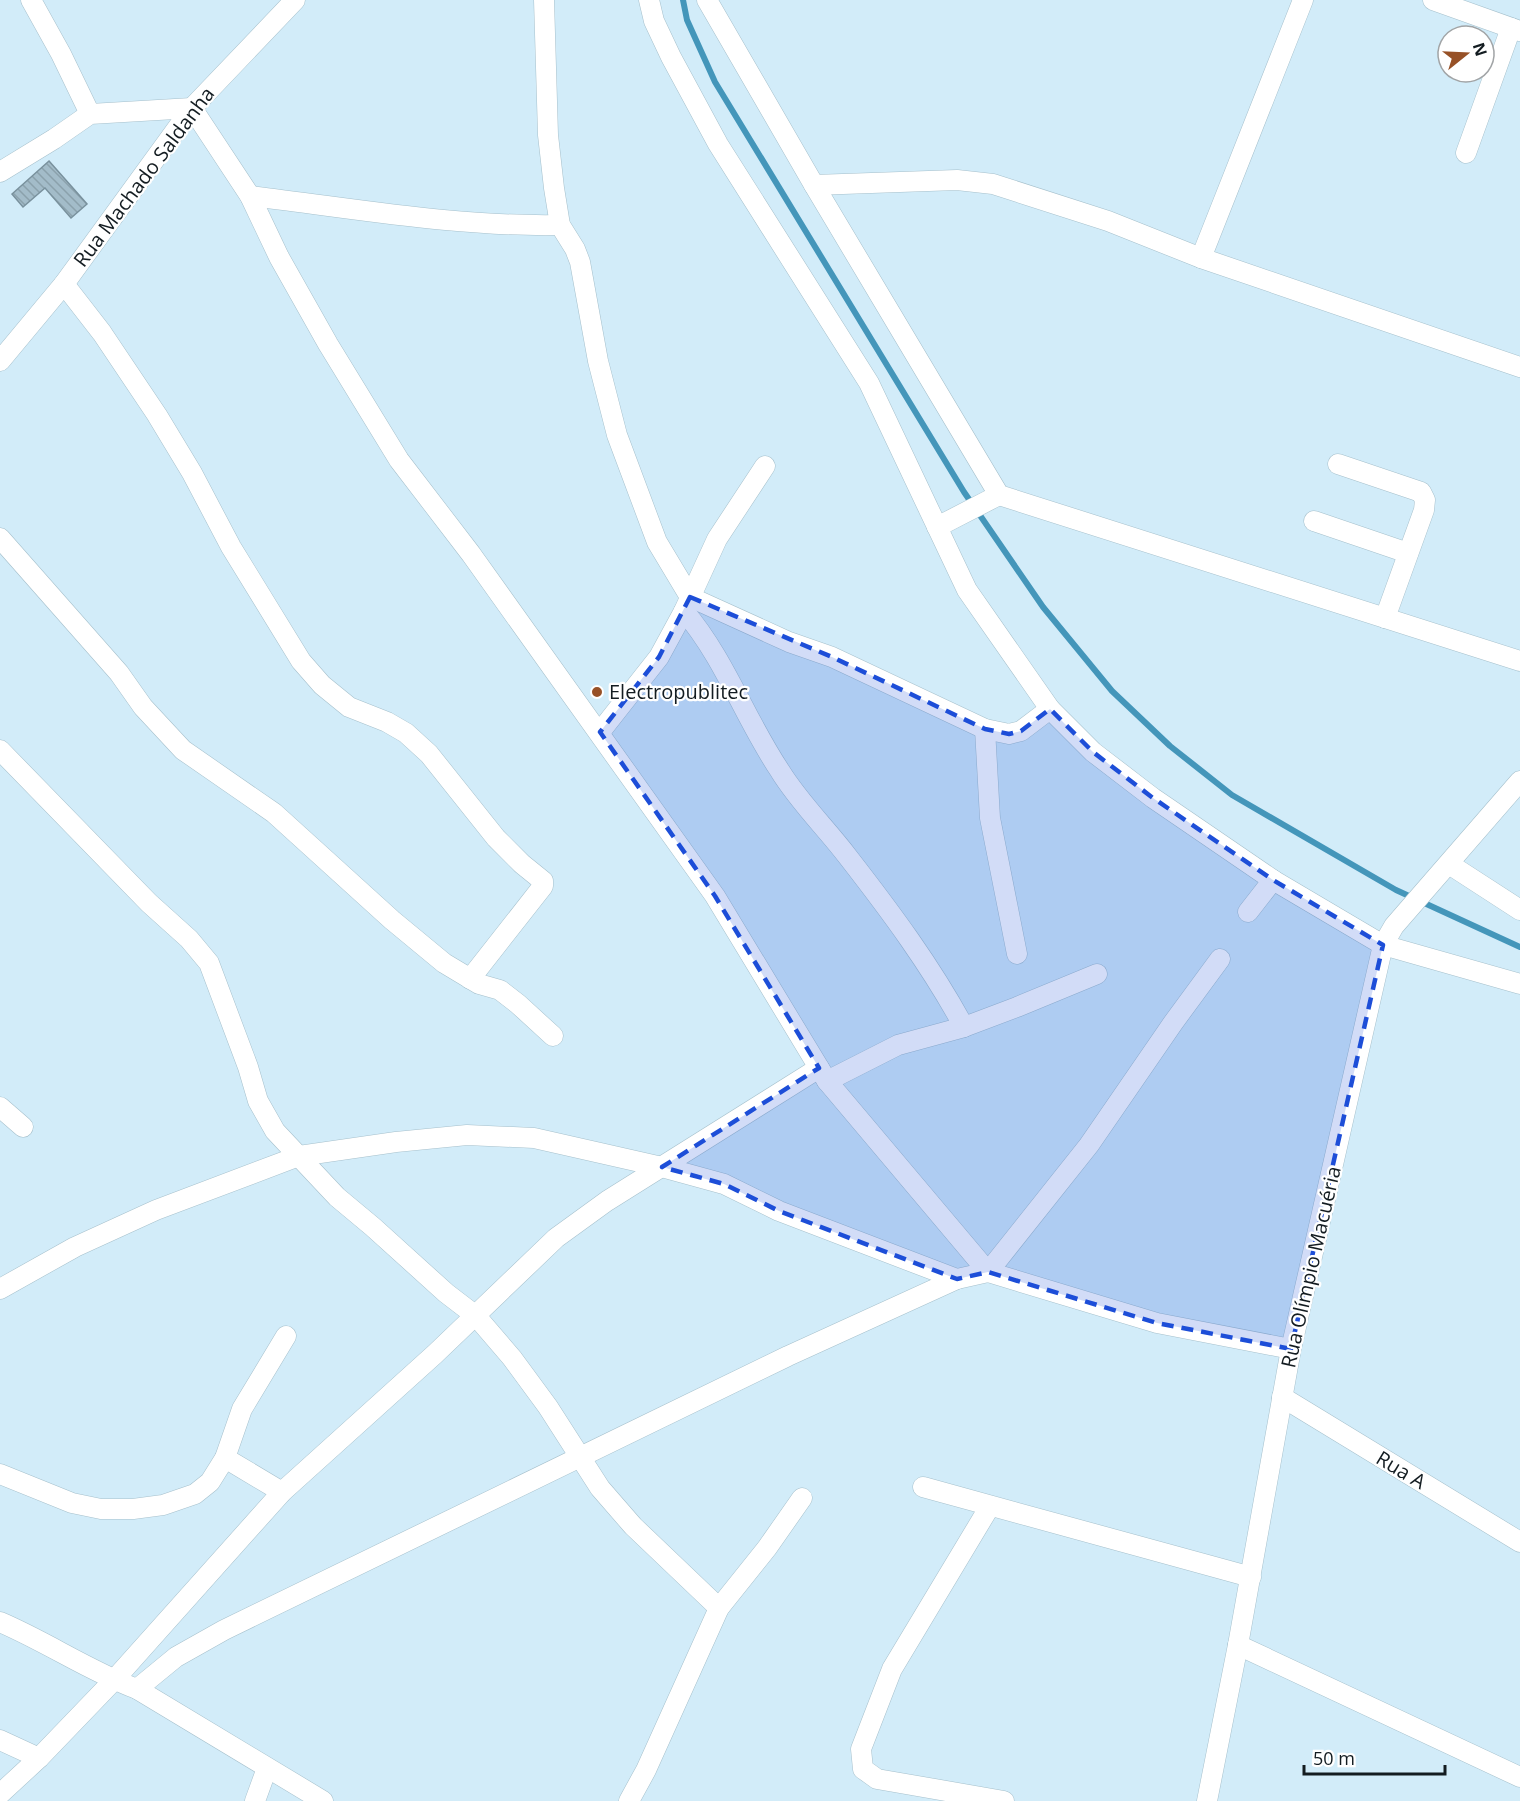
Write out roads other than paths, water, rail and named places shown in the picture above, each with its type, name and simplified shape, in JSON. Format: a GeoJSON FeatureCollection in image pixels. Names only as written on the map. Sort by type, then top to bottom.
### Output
{"type":"FeatureCollection","features":[{"type":"Feature","properties":{"kind":"street"},"geometry":{"type":"LineString","coordinates":[[31,0],[61,54],[90,114]]}},
{"type":"Feature","properties":{"kind":"street","name":"Rua Machado Saldanha"},"geometry":{"type":"LineString","coordinates":[[0,361],[64,284],[192,108],[295,0]]}},
{"type":"Feature","properties":{"kind":"street"},"geometry":{"type":"LineString","coordinates":[[544,0],[548,135],[560,225],[580,262],[598,361],[617,435],[657,542],[698,627],[719,660],[780,773],[849,857],[915,946],[964,1027]]}},
{"type":"Feature","properties":{"kind":"street"},"geometry":{"type":"LineString","coordinates":[[649,0],[654,21],[671,57],[718,144],[870,383],[967,590],[1050,709],[1093,752],[1153,798],[1273,880],[1383,945],[1520,984]]}},
{"type":"Feature","properties":{"kind":"street"},"geometry":{"type":"LineString","coordinates":[[707,0],[814,185],[999,495],[1520,661]]}},
{"type":"Feature","properties":{"kind":"street"},"geometry":{"type":"LineString","coordinates":[[1201,258],[1303,0]]}},
{"type":"Feature","properties":{"kind":"street"},"geometry":{"type":"LineString","coordinates":[[1433,0],[1515,29],[1466,153]]}},
{"type":"Feature","properties":{"kind":"street"},"geometry":{"type":"LineString","coordinates":[[3,163],[90,114],[192,108],[250,196],[279,257],[327,344],[399,460],[471,554],[715,896],[823,1075],[988,1272]]}},
{"type":"Feature","properties":{"kind":"street"},"geometry":{"type":"LineString","coordinates":[[814,185],[957,180],[993,184],[1108,221],[1201,258],[1520,367]]}},
{"type":"Feature","properties":{"kind":"street"},"geometry":{"type":"LineString","coordinates":[[250,196],[463,222],[517,226],[560,225]]}},
{"type":"Feature","properties":{"kind":"street"},"geometry":{"type":"LineString","coordinates":[[64,284],[102,333],[157,415],[192,473],[231,548],[301,661],[322,685],[349,707],[387,722],[406,733],[429,754],[496,838],[543,881],[543,886],[470,979]]}},
{"type":"Feature","properties":{"kind":"street"},"geometry":{"type":"LineString","coordinates":[[1338,465],[1421,492],[1425,500],[1424,510],[1385,618]]}},
{"type":"Feature","properties":{"kind":"street"},"geometry":{"type":"LineString","coordinates":[[600,732],[659,657],[717,539],[765,466]]}},
{"type":"Feature","properties":{"kind":"street"},"geometry":{"type":"LineString","coordinates":[[937,527],[999,495]]}},
{"type":"Feature","properties":{"kind":"street"},"geometry":{"type":"LineString","coordinates":[[1314,521],[1408,553]]}},
{"type":"Feature","properties":{"kind":"street"},"geometry":{"type":"LineString","coordinates":[[0,538],[119,673],[142,707],[183,750],[274,813],[392,920],[444,963],[479,984],[500,990],[519,1004],[552,1036]]}},
{"type":"Feature","properties":{"kind":"street"},"geometry":{"type":"LineString","coordinates":[[687,604],[832,657],[985,729],[1009,734],[1021,731],[1050,709]]}},
{"type":"Feature","properties":{"kind":"street"},"geometry":{"type":"LineString","coordinates":[[985,729],[990,818],[1017,954]]}},
{"type":"Feature","properties":{"kind":"street"},"geometry":{"type":"LineString","coordinates":[[0,750],[149,903],[189,939],[209,963],[248,1066],[258,1101],[275,1131],[337,1197],[446,1293],[476,1316],[512,1358],[548,1407],[600,1488],[633,1526],[719,1608]]}},
{"type":"Feature","properties":{"kind":"street","name":"Rua Olímpio Macuéria"},"geometry":{"type":"LineString","coordinates":[[1207,1801],[1251,1577],[1291,1349],[1383,945],[1394,926],[1520,781]]}},
{"type":"Feature","properties":{"kind":"street"},"geometry":{"type":"LineString","coordinates":[[1443,869],[1520,910]]}},
{"type":"Feature","properties":{"kind":"street"},"geometry":{"type":"LineString","coordinates":[[1248,912],[1273,880]]}},
{"type":"Feature","properties":{"kind":"street"},"geometry":{"type":"LineString","coordinates":[[988,1272],[1089,1145],[1220,959]]}},
{"type":"Feature","properties":{"kind":"street"},"geometry":{"type":"LineString","coordinates":[[0,1794],[39,1758],[114,1680],[282,1492],[476,1316],[556,1238],[607,1201],[662,1167],[823,1075],[898,1045],[964,1027],[1097,974]]}},
{"type":"Feature","properties":{"kind":"street"},"geometry":{"type":"LineString","coordinates":[[0,1107],[23,1127]]}},
{"type":"Feature","properties":{"kind":"street"},"geometry":{"type":"LineString","coordinates":[[0,1288],[75,1247],[156,1210],[299,1156],[396,1142],[468,1135],[534,1138],[662,1167],[724,1184],[779,1211],[957,1279]]}},
{"type":"Feature","properties":{"kind":"street"},"geometry":{"type":"LineString","coordinates":[[137,1689],[176,1657],[224,1630],[788,1356],[957,1279],[988,1272],[1157,1323],[1291,1349]]}},
{"type":"Feature","properties":{"kind":"street"},"geometry":{"type":"LineString","coordinates":[[0,1474],[72,1503],[101,1509],[133,1509],[163,1505],[195,1494],[210,1482],[225,1458],[242,1409],[286,1336]]}},
{"type":"Feature","properties":{"kind":"street","name":"Rua A"},"geometry":{"type":"LineString","coordinates":[[1282,1397],[1520,1542]]}},
{"type":"Feature","properties":{"kind":"street"},"geometry":{"type":"LineString","coordinates":[[225,1458],[282,1492]]}},
{"type":"Feature","properties":{"kind":"street"},"geometry":{"type":"LineString","coordinates":[[923,1487],[1251,1577]]}},
{"type":"Feature","properties":{"kind":"street"},"geometry":{"type":"LineString","coordinates":[[629,1801],[646,1770],[719,1608],[767,1548],[802,1498]]}},
{"type":"Feature","properties":{"kind":"street"},"geometry":{"type":"LineString","coordinates":[[990,1506],[892,1669],[861,1749],[863,1769],[877,1779],[1004,1801]]}},
{"type":"Feature","properties":{"kind":"street"},"geometry":{"type":"LineString","coordinates":[[0,1622],[30,1635],[114,1680],[137,1689],[323,1801]]}},
{"type":"Feature","properties":{"kind":"street"},"geometry":{"type":"LineString","coordinates":[[1238,1645],[1520,1777]]}},
{"type":"Feature","properties":{"kind":"street"},"geometry":{"type":"LineString","coordinates":[[0,1740],[39,1758]]}},
{"type":"Feature","properties":{"kind":"street"},"geometry":{"type":"LineString","coordinates":[[255,1801],[267,1768]]}},
{"type":"Feature","properties":{"kind":"waterway"},"geometry":{"type":"LineString","coordinates":[[683,0],[687,20],[715,82],[964,492],[1043,607],[1112,691],[1170,746],[1232,795],[1396,890],[1520,947]]}},
{"type":"Feature","properties":{"kind":"place","name":"Electropublitec"},"geometry":{"type":"Point","coordinates":[597,692]}}]}
